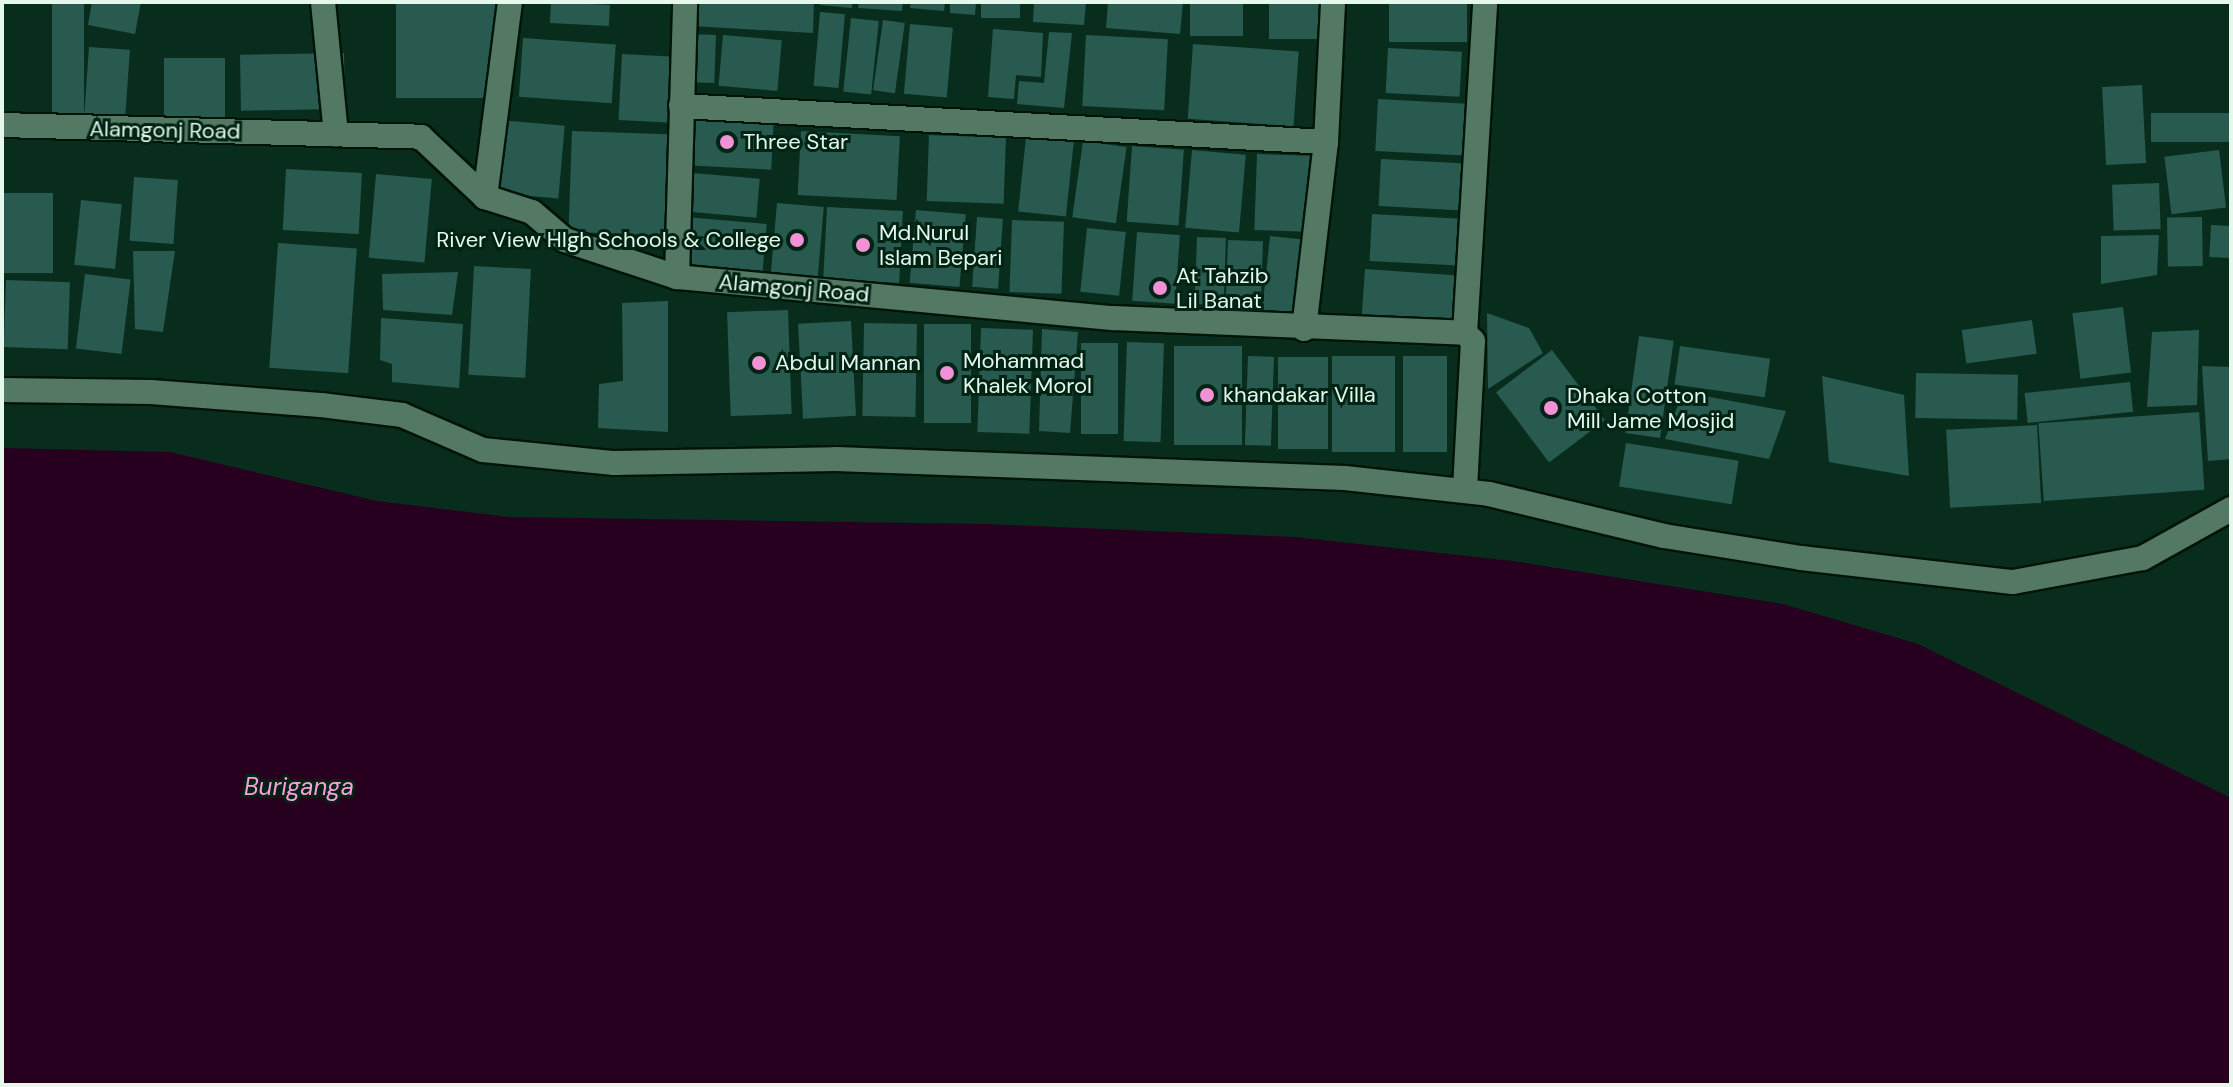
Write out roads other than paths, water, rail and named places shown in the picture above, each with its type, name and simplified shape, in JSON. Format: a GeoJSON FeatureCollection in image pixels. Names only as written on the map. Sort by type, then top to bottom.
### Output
{"type":"FeatureCollection","features":[{"type":"Feature","properties":{"kind":"street"},"geometry":{"type":"LineString","coordinates":[[323,2],[336,134]]}},
{"type":"Feature","properties":{"kind":"street"},"geometry":{"type":"LineString","coordinates":[[485,197],[510,2]]}},
{"type":"Feature","properties":{"kind":"street"},"geometry":{"type":"LineString","coordinates":[[677,277],[685,2]]}},
{"type":"Feature","properties":{"kind":"street"},"geometry":{"type":"LineString","coordinates":[[1304,329],[1326,142],[1333,2]]}},
{"type":"Feature","properties":{"kind":"street"},"geometry":{"type":"LineString","coordinates":[[1465,491],[1473,341],[1465,333],[1485,2]]}},
{"type":"Feature","properties":{"kind":"street"},"geometry":{"type":"LineString","coordinates":[[681,106],[1326,142]]}},
{"type":"Feature","properties":{"kind":"street","name":"Alamgonj Road"},"geometry":{"type":"LineString","coordinates":[[2,125],[421,137],[485,197],[532,212],[565,240],[677,277],[1304,329],[1465,333]]}},
{"type":"Feature","properties":{"kind":"street"},"geometry":{"type":"LineString","coordinates":[[2,390],[151,392],[321,405],[402,415],[483,450],[614,463],[836,459],[1178,467],[1465,491],[1664,536],[2013,582],[2143,558],[2231,509]]}},
{"type":"Feature","properties":{"kind":"water","name":"Buriganga"},"geometry":{"type":"Polygon","coordinates":[[[2,448],[170,452],[377,501],[509,517],[986,524],[1295,537],[1513,561],[1783,604],[1918,644],[2231,798],[2231,1085],[2,1085],[2,448]]]}},
{"type":"Feature","properties":{"kind":"place","name":"Three Star"},"geometry":{"type":"Point","coordinates":[727,142]}},
{"type":"Feature","properties":{"kind":"place","name":"River View HIgh Schools & College"},"geometry":{"type":"Point","coordinates":[797,240]}},
{"type":"Feature","properties":{"kind":"place","name":"Md.Nurul Islam Bepari"},"geometry":{"type":"Point","coordinates":[863,245]}},
{"type":"Feature","properties":{"kind":"place","name":"At Tahzib Lil Banat"},"geometry":{"type":"Point","coordinates":[1160,288]}},
{"type":"Feature","properties":{"kind":"place","name":"Abdul Mannan"},"geometry":{"type":"Point","coordinates":[759,363]}},
{"type":"Feature","properties":{"kind":"place","name":"Mohammad Khalek Morol"},"geometry":{"type":"Point","coordinates":[947,373]}},
{"type":"Feature","properties":{"kind":"place","name":"khandakar Villa"},"geometry":{"type":"Point","coordinates":[1207,395]}},
{"type":"Feature","properties":{"kind":"place","name":"Dhaka Cotton Mill Jame Mosjid"},"geometry":{"type":"Point","coordinates":[1551,408]}}]}
